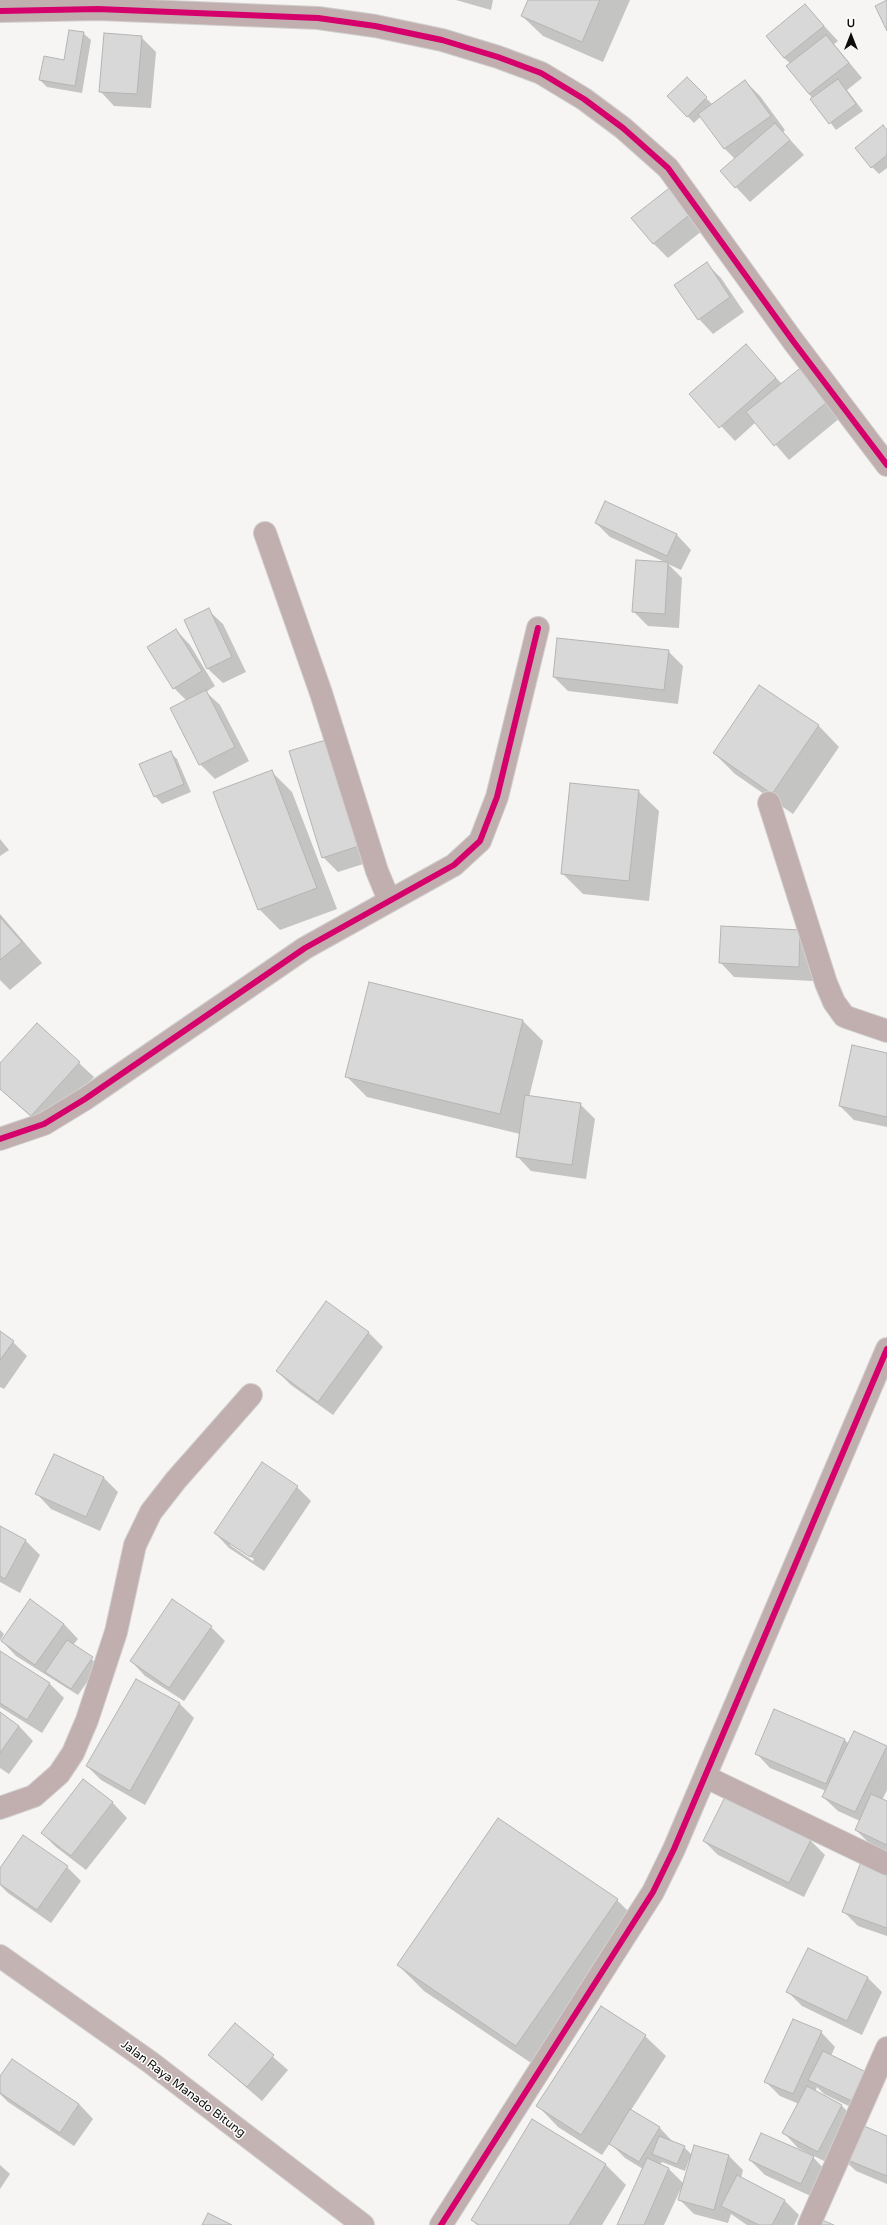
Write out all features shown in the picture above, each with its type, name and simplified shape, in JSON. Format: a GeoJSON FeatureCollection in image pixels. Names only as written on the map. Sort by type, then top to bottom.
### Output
{"type":"FeatureCollection","features":[{"type":"Feature","properties":{"kind":"highway","name":"Jalan Raya Manado Bitung"},"geometry":{"type":"LineString","coordinates":[[0,1956],[150,2062],[363,2225]]}},
{"type":"Feature","properties":{"kind":"street"},"geometry":{"type":"LineString","coordinates":[[0,11],[98,4],[318,9],[375,26],[442,40],[498,56],[541,73],[584,99],[622,128],[668,168],[793,341],[887,465]]}},
{"type":"Feature","properties":{"kind":"street"},"geometry":{"type":"LineString","coordinates":[[265,533],[321,693],[368,844],[389,900]]}},
{"type":"Feature","properties":{"kind":"street"},"geometry":{"type":"LineString","coordinates":[[0,1139],[44,1124],[79,1102],[305,948],[454,865],[480,841],[497,797],[538,628]]}},
{"type":"Feature","properties":{"kind":"street"},"geometry":{"type":"LineString","coordinates":[[769,803],[826,983],[834,1002],[844,1016],[887,1031]]}},
{"type":"Feature","properties":{"kind":"street"},"geometry":{"type":"LineString","coordinates":[[441,2225],[652,1892],[674,1850],[887,1349]]}},
{"type":"Feature","properties":{"kind":"street"},"geometry":{"type":"LineString","coordinates":[[0,1808],[34,1796],[59,1774],[73,1753],[90,1713],[116,1632],[135,1545],[152,1512],[176,1480],[251,1395]]}},
{"type":"Feature","properties":{"kind":"street"},"geometry":{"type":"LineString","coordinates":[[706,1777],[887,1864]]}},
{"type":"Feature","properties":{"kind":"street"},"geometry":{"type":"LineString","coordinates":[[809,2225],[887,2048]]}},
{"type":"Feature","properties":{"kind":"building"},"geometry":{"type":"Polygon","coordinates":[[[528,0],[600,0],[582,42],[521,16],[528,0]]]}},
{"type":"Feature","properties":{"kind":"building"},"geometry":{"type":"Polygon","coordinates":[[[887,0],[887,31],[875,6],[887,0]]]}},
{"type":"Feature","properties":{"kind":"building"},"geometry":{"type":"Polygon","coordinates":[[[805,4],[824,26],[784,58],[766,36],[805,4]]]}},
{"type":"Feature","properties":{"kind":"building"},"geometry":{"type":"Polygon","coordinates":[[[69,30],[84,32],[75,86],[39,80],[44,56],[64,60],[69,30]]]}},
{"type":"Feature","properties":{"kind":"building"},"geometry":{"type":"Polygon","coordinates":[[[104,33],[142,36],[137,94],[99,92],[104,33]]]}},
{"type":"Feature","properties":{"kind":"building"},"geometry":{"type":"Polygon","coordinates":[[[826,35],[849,63],[809,94],[786,66],[826,35]]]}},
{"type":"Feature","properties":{"kind":"building"},"geometry":{"type":"Polygon","coordinates":[[[687,77],[707,97],[687,117],[667,96],[687,77]]]}},
{"type":"Feature","properties":{"kind":"building"},"geometry":{"type":"Polygon","coordinates":[[[838,79],[856,104],[829,124],[810,99],[838,79]]]}},
{"type":"Feature","properties":{"kind":"building"},"geometry":{"type":"Polygon","coordinates":[[[745,80],[771,116],[724,149],[698,114],[745,80]]]}},
{"type":"Feature","properties":{"kind":"building"},"geometry":{"type":"Polygon","coordinates":[[[775,123],[790,140],[735,188],[720,171],[775,123]]]}},
{"type":"Feature","properties":{"kind":"building"},"geometry":{"type":"Polygon","coordinates":[[[883,125],[887,130],[887,155],[871,168],[855,148],[883,125]]]}},
{"type":"Feature","properties":{"kind":"building"},"geometry":{"type":"Polygon","coordinates":[[[672,186],[693,212],[653,244],[631,218],[672,186]]]}},
{"type":"Feature","properties":{"kind":"building"},"geometry":{"type":"Polygon","coordinates":[[[707,262],[730,297],[698,320],[674,285],[707,262]]]}},
{"type":"Feature","properties":{"kind":"building"},"geometry":{"type":"Polygon","coordinates":[[[746,344],[776,378],[719,428],[689,394],[746,344]]]}},
{"type":"Feature","properties":{"kind":"building"},"geometry":{"type":"Polygon","coordinates":[[[804,365],[832,398],[774,446],[746,412],[804,365]]]}},
{"type":"Feature","properties":{"kind":"building"},"geometry":{"type":"Polygon","coordinates":[[[605,501],[677,534],[667,556],[595,523],[605,501]]]}},
{"type":"Feature","properties":{"kind":"building"},"geometry":{"type":"Polygon","coordinates":[[[636,560],[668,562],[665,614],[632,612],[636,560]]]}},
{"type":"Feature","properties":{"kind":"building"},"geometry":{"type":"Polygon","coordinates":[[[209,608],[232,657],[207,669],[184,620],[209,608]]]}},
{"type":"Feature","properties":{"kind":"building"},"geometry":{"type":"Polygon","coordinates":[[[176,629],[202,671],[173,689],[147,647],[176,629]]]}},
{"type":"Feature","properties":{"kind":"building"},"geometry":{"type":"Polygon","coordinates":[[[557,638],[669,650],[664,690],[553,677],[557,638]]]}},
{"type":"Feature","properties":{"kind":"building"},"geometry":{"type":"Polygon","coordinates":[[[759,685],[819,725],[772,794],[713,753],[759,685]]]}},
{"type":"Feature","properties":{"kind":"building"},"geometry":{"type":"Polygon","coordinates":[[[206,690],[235,747],[199,765],[170,708],[206,690]]]}},
{"type":"Feature","properties":{"kind":"building"},"geometry":{"type":"Polygon","coordinates":[[[329,739],[362,845],[322,858],[289,751],[329,739]]]}},
{"type":"Feature","properties":{"kind":"building"},"geometry":{"type":"Polygon","coordinates":[[[171,751],[184,784],[154,797],[139,764],[171,751]]]}},
{"type":"Feature","properties":{"kind":"building"},"geometry":{"type":"Polygon","coordinates":[[[272,770],[317,888],[258,910],[213,792],[272,770]]]}},
{"type":"Feature","properties":{"kind":"building"},"geometry":{"type":"Polygon","coordinates":[[[570,783],[639,790],[629,881],[561,874],[570,783]]]}},
{"type":"Feature","properties":{"kind":"building"},"geometry":{"type":"Polygon","coordinates":[[[0,917],[22,942],[0,960],[0,917]]]}},
{"type":"Feature","properties":{"kind":"building"},"geometry":{"type":"Polygon","coordinates":[[[721,926],[800,930],[799,967],[719,963],[721,926]]]}},
{"type":"Feature","properties":{"kind":"building"},"geometry":{"type":"Polygon","coordinates":[[[369,982],[523,1020],[500,1114],[345,1077],[369,982]]]}},
{"type":"Feature","properties":{"kind":"building"},"geometry":{"type":"Polygon","coordinates":[[[37,1023],[80,1062],[31,1116],[0,1089],[0,1063],[37,1023]]]}},
{"type":"Feature","properties":{"kind":"building"},"geometry":{"type":"Polygon","coordinates":[[[852,1045],[887,1053],[887,1117],[839,1106],[852,1045]]]}},
{"type":"Feature","properties":{"kind":"building"},"geometry":{"type":"Polygon","coordinates":[[[525,1095],[581,1103],[572,1165],[516,1157],[525,1095]]]}},
{"type":"Feature","properties":{"kind":"building"},"geometry":{"type":"Polygon","coordinates":[[[326,1301],[369,1332],[318,1402],[276,1371],[326,1301]]]}},
{"type":"Feature","properties":{"kind":"building"},"geometry":{"type":"Polygon","coordinates":[[[0,1331],[14,1341],[0,1360],[0,1331]]]}},
{"type":"Feature","properties":{"kind":"building"},"geometry":{"type":"Polygon","coordinates":[[[54,1454],[104,1477],[86,1517],[35,1494],[54,1454]]]}},
{"type":"Feature","properties":{"kind":"building"},"geometry":{"type":"Polygon","coordinates":[[[262,1462],[298,1486],[250,1557],[214,1533],[262,1462]]]}},
{"type":"Feature","properties":{"kind":"building"},"geometry":{"type":"Polygon","coordinates":[[[0,1526],[26,1540],[5,1579],[0,1576],[0,1526]]]}},
{"type":"Feature","properties":{"kind":"building"},"geometry":{"type":"Polygon","coordinates":[[[30,1599],[64,1624],[35,1665],[1,1641],[30,1599]]]}},
{"type":"Feature","properties":{"kind":"building"},"geometry":{"type":"Polygon","coordinates":[[[172,1599],[212,1626],[169,1688],[130,1661],[172,1599]]]}},
{"type":"Feature","properties":{"kind":"building"},"geometry":{"type":"Polygon","coordinates":[[[67,1640],[93,1657],[71,1689],[45,1672],[67,1640]]]}},
{"type":"Feature","properties":{"kind":"building"},"geometry":{"type":"Polygon","coordinates":[[[0,1651],[50,1683],[27,1720],[0,1703],[0,1651]]]}},
{"type":"Feature","properties":{"kind":"building"},"geometry":{"type":"Polygon","coordinates":[[[136,1679],[180,1703],[130,1791],[86,1766],[136,1679]]]}},
{"type":"Feature","properties":{"kind":"building"},"geometry":{"type":"Polygon","coordinates":[[[774,1709],[845,1739],[826,1784],[755,1754],[774,1709]]]}},
{"type":"Feature","properties":{"kind":"building"},"geometry":{"type":"Polygon","coordinates":[[[0,1712],[19,1726],[0,1753],[0,1712]]]}},
{"type":"Feature","properties":{"kind":"building"},"geometry":{"type":"Polygon","coordinates":[[[854,1731],[887,1746],[855,1812],[822,1797],[854,1731]]]}},
{"type":"Feature","properties":{"kind":"building"},"geometry":{"type":"Polygon","coordinates":[[[83,1779],[113,1802],[71,1856],[41,1833],[83,1779]]]}},
{"type":"Feature","properties":{"kind":"building"},"geometry":{"type":"Polygon","coordinates":[[[871,1794],[887,1801],[887,1845],[855,1830],[871,1794]]]}},
{"type":"Feature","properties":{"kind":"building"},"geometry":{"type":"Polygon","coordinates":[[[725,1797],[811,1840],[789,1883],[703,1841],[725,1797]]]}},
{"type":"Feature","properties":{"kind":"building"},"geometry":{"type":"Polygon","coordinates":[[[498,1818],[618,1899],[516,2046],[397,1965],[498,1818]]]}},
{"type":"Feature","properties":{"kind":"building"},"geometry":{"type":"Polygon","coordinates":[[[23,1835],[68,1866],[37,1910],[0,1884],[0,1868],[23,1835]]]}},
{"type":"Feature","properties":{"kind":"building"},"geometry":{"type":"Polygon","coordinates":[[[861,1862],[887,1871],[887,1928],[842,1912],[861,1862]]]}},
{"type":"Feature","properties":{"kind":"building"},"geometry":{"type":"Polygon","coordinates":[[[808,1948],[868,1977],[847,2021],[786,1992],[808,1948]]]}},
{"type":"Feature","properties":{"kind":"building"},"geometry":{"type":"Polygon","coordinates":[[[601,2006],[646,2035],[581,2135],[536,2106],[601,2006]]]}},
{"type":"Feature","properties":{"kind":"building"},"geometry":{"type":"Polygon","coordinates":[[[793,2019],[822,2031],[793,2094],[764,2082],[793,2019]]]}},
{"type":"Feature","properties":{"kind":"building"},"geometry":{"type":"Polygon","coordinates":[[[235,2023],[274,2055],[247,2087],[208,2055],[235,2023]]]}},
{"type":"Feature","properties":{"kind":"building"},"geometry":{"type":"Polygon","coordinates":[[[823,2051],[868,2073],[854,2102],[808,2080],[823,2051]]]}},
{"type":"Feature","properties":{"kind":"building"},"geometry":{"type":"Polygon","coordinates":[[[12,2059],[79,2104],[60,2133],[0,2093],[0,2076],[12,2059]]]}},
{"type":"Feature","properties":{"kind":"building"},"geometry":{"type":"Polygon","coordinates":[[[807,2086],[842,2105],[818,2152],[782,2133],[807,2086]]]}},
{"type":"Feature","properties":{"kind":"building"},"geometry":{"type":"Polygon","coordinates":[[[630,2109],[660,2127],[639,2162],[609,2144],[630,2109]]]}},
{"type":"Feature","properties":{"kind":"building"},"geometry":{"type":"Polygon","coordinates":[[[532,2119],[606,2164],[569,2225],[479,2225],[471,2220],[532,2119]]]}},
{"type":"Feature","properties":{"kind":"building"},"geometry":{"type":"Polygon","coordinates":[[[855,2122],[887,2136],[887,2176],[840,2157],[855,2122]]]}},
{"type":"Feature","properties":{"kind":"building"},"geometry":{"type":"Polygon","coordinates":[[[761,2133],[814,2156],[801,2184],[749,2160],[761,2133]]]}},
{"type":"Feature","properties":{"kind":"building"},"geometry":{"type":"Polygon","coordinates":[[[659,2136],[685,2146],[677,2164],[652,2154],[659,2136]]]}},
{"type":"Feature","properties":{"kind":"building"},"geometry":{"type":"Polygon","coordinates":[[[694,2145],[729,2155],[714,2210],[678,2200],[694,2145]]]}},
{"type":"Feature","properties":{"kind":"building"},"geometry":{"type":"Polygon","coordinates":[[[647,2158],[669,2168],[644,2225],[617,2225],[647,2158]]]}},
{"type":"Feature","properties":{"kind":"building"},"geometry":{"type":"Polygon","coordinates":[[[737,2175],[785,2200],[772,2225],[759,2225],[721,2206],[737,2175]]]}},
{"type":"Feature","properties":{"kind":"building"},"geometry":{"type":"Polygon","coordinates":[[[208,2213],[232,2225],[202,2225],[208,2213]]]}},
{"type":"Feature","properties":{"kind":"building"},"geometry":{"type":"Polygon","coordinates":[[[822,2220],[834,2225],[820,2225],[822,2220]]]}},
{"type":"Feature","properties":{"kind":"cycle path"},"geometry":{"type":"LineString","coordinates":[[0,11],[98,9],[318,18],[375,26],[442,40],[498,57],[541,73],[584,99],[623,128],[668,168],[793,341],[887,465]]}},
{"type":"Feature","properties":{"kind":"cycle path"},"geometry":{"type":"LineString","coordinates":[[0,1139],[44,1124],[85,1099],[305,948],[454,865],[480,841],[497,797],[538,628]]}},
{"type":"Feature","properties":{"kind":"cycle path"},"geometry":{"type":"LineString","coordinates":[[441,2225],[653,1892],[674,1849],[887,1349]]}}]}
